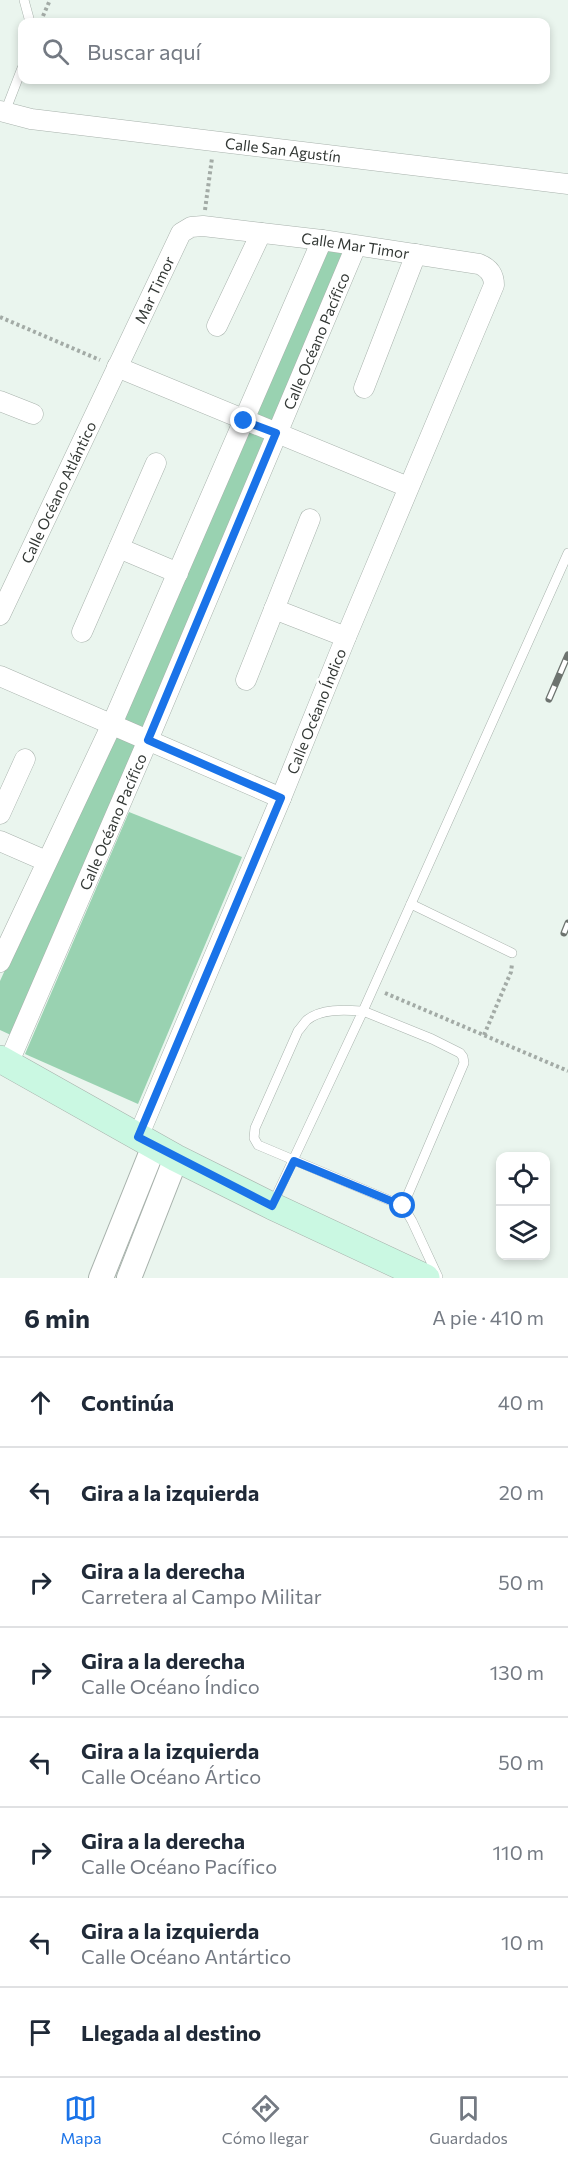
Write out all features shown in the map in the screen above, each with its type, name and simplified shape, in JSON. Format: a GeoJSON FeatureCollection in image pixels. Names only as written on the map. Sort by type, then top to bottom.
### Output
{"type":"FeatureCollection","features":[{"type":"Feature","properties":{"kind":"main road"},"geometry":{"type":"LineString","coordinates":[[4,1061],[156,1147],[272,1206],[426,1278]]}},
{"type":"Feature","properties":{"kind":"street","name":"Calle San Agustín"},"geometry":{"type":"LineString","coordinates":[[2,116],[568,184]]}},
{"type":"Feature","properties":{"kind":"street","name":"Calle Mar Timor"},"geometry":{"type":"LineString","coordinates":[[203,226],[322,240],[480,264],[491,273],[494,285]]}},
{"type":"Feature","properties":{"kind":"street","name":"Mar Timor"},"geometry":{"type":"LineString","coordinates":[[117,367],[181,233],[191,227],[203,226]]}},
{"type":"Feature","properties":{"kind":"street"},"geometry":{"type":"LineString","coordinates":[[217,326],[261,233]]}},
{"type":"Feature","properties":{"kind":"street"},"geometry":{"type":"LineString","coordinates":[[0,962],[112,724],[322,240]]}},
{"type":"Feature","properties":{"kind":"street","name":"Calle Océano Pacífico"},"geometry":{"type":"LineString","coordinates":[[4,1061],[148,740],[356,246]]}},
{"type":"Feature","properties":{"kind":"street"},"geometry":{"type":"LineString","coordinates":[[364,388],[416,254]]}},
{"type":"Feature","properties":{"kind":"street","name":"Calle Océano Índico"},"geometry":{"type":"LineString","coordinates":[[156,1147],[281,798],[408,487],[494,285]]}},
{"type":"Feature","properties":{"kind":"street"},"geometry":{"type":"LineString","coordinates":[[117,367],[408,487]]}},
{"type":"Feature","properties":{"kind":"street","name":"Calle Océano Atlántico"},"geometry":{"type":"LineString","coordinates":[[0,615],[117,367]]}},
{"type":"Feature","properties":{"kind":"street"},"geometry":{"type":"LineString","coordinates":[[0,401],[33,414]]}},
{"type":"Feature","properties":{"kind":"street"},"geometry":{"type":"LineString","coordinates":[[82,632],[156,463]]}},
{"type":"Feature","properties":{"kind":"street"},"geometry":{"type":"LineString","coordinates":[[246,680],[310,519]]}},
{"type":"Feature","properties":{"kind":"street"},"geometry":{"type":"LineString","coordinates":[[119,548],[178,573]]}},
{"type":"Feature","properties":{"kind":"street"},"geometry":{"type":"LineString","coordinates":[[274,609],[346,637]]}},
{"type":"Feature","properties":{"kind":"street"},"geometry":{"type":"LineString","coordinates":[[0,676],[281,798]]}},
{"type":"Feature","properties":{"kind":"street"},"geometry":{"type":"LineString","coordinates":[[0,814],[25,759]]}},
{"type":"Feature","properties":{"kind":"street"},"geometry":{"type":"LineString","coordinates":[[0,841],[46,861]]}},
{"type":"Feature","properties":{"kind":"street"},"geometry":{"type":"LineString","coordinates":[[101,1278],[156,1147]]}},
{"type":"Feature","properties":{"kind":"street"},"geometry":{"type":"LineString","coordinates":[[129,1278],[156,1147]]}},
{"type":"Feature","properties":{"kind":"lane"},"geometry":{"type":"LineString","coordinates":[[24,0],[29,18]]}},
{"type":"Feature","properties":{"kind":"lane"},"geometry":{"type":"LineString","coordinates":[[2,116],[18,78]]}},
{"type":"Feature","properties":{"kind":"lane"},"geometry":{"type":"LineString","coordinates":[[272,1206],[374,988],[568,553]]}},
{"type":"Feature","properties":{"kind":"lane"},"geometry":{"type":"LineString","coordinates":[[411,903],[512,953]]}},
{"type":"Feature","properties":{"kind":"lane"},"geometry":{"type":"LineString","coordinates":[[403,1206],[464,1063],[463,1057],[460,1053],[432,1039],[363,1011],[340,1010],[323,1013],[307,1020],[298,1032],[255,1128],[254,1138],[258,1146],[403,1206],[438,1278]]}},
{"type":"Feature","properties":{"kind":"path"},"geometry":{"type":"LineString","coordinates":[[43,18],[50,0]]}},
{"type":"Feature","properties":{"kind":"path"},"geometry":{"type":"LineString","coordinates":[[203,226],[214,142]]}},
{"type":"Feature","properties":{"kind":"path"},"geometry":{"type":"LineString","coordinates":[[0,317],[117,367]]}},
{"type":"Feature","properties":{"kind":"path"},"geometry":{"type":"LineString","coordinates":[[484,1035],[511,972],[512,953]]}},
{"type":"Feature","properties":{"kind":"path"},"geometry":{"type":"LineString","coordinates":[[374,988],[568,1071]]}},
{"type":"Feature","properties":{"kind":"green space"},"geometry":{"type":"Polygon","coordinates":[[[326,247],[344,250],[13,1036],[0,1030],[0,981],[114,729],[326,247]]]}},
{"type":"Feature","properties":{"kind":"green space"},"geometry":{"type":"Polygon","coordinates":[[[129,812],[242,857],[138,1104],[25,1054],[129,812]]]}},
{"type":"Feature","properties":{"kind":"railway"},"geometry":{"type":"LineString","coordinates":[[549,699],[568,655]]}},
{"type":"Feature","properties":{"kind":"railway"},"geometry":{"type":"LineString","coordinates":[[564,933],[568,923]]}},
{"type":"Feature","properties":{"kind":"route"},"geometry":{"type":"LineString","coordinates":[[244,421],[276,433],[148,740],[281,798],[138,1137],[272,1206],[294,1161],[403,1206]]}}]}
